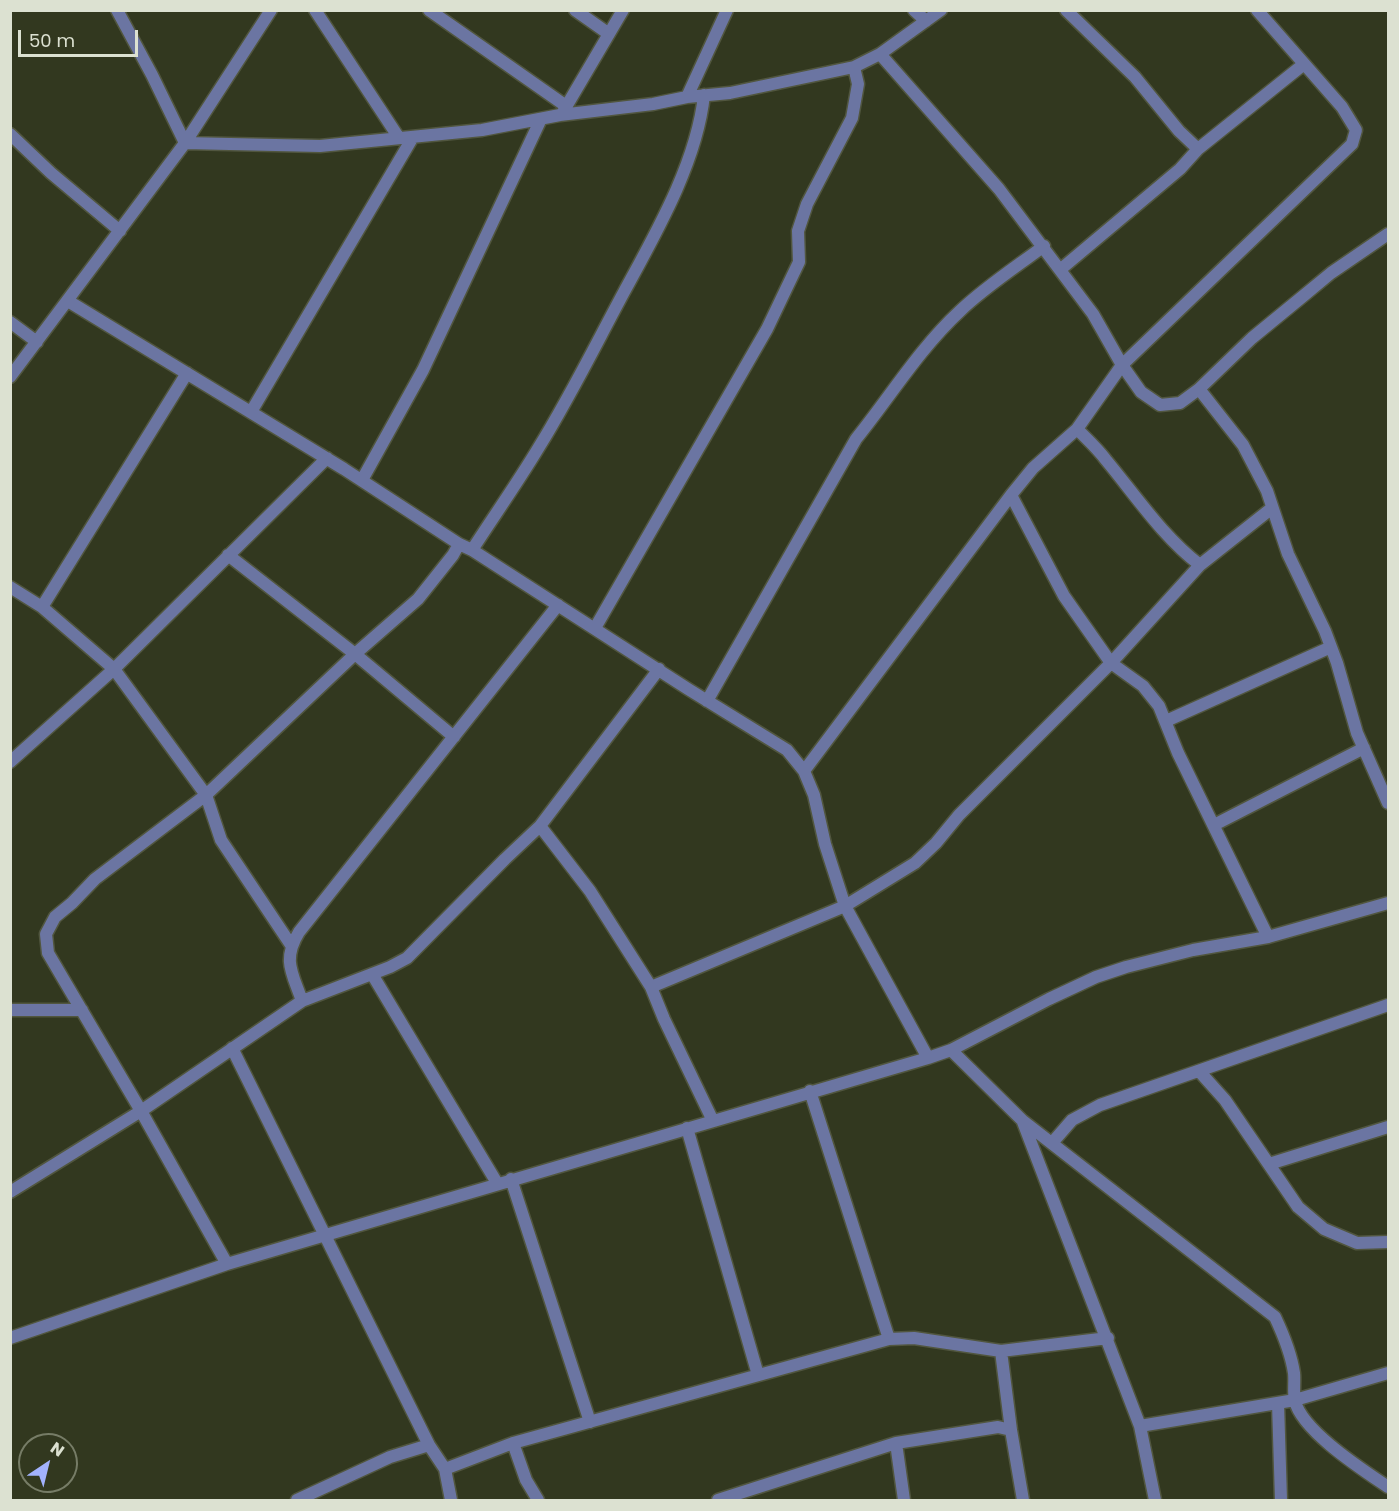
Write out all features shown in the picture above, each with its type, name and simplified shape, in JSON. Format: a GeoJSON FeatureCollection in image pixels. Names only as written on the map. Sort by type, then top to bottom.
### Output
{"type":"FeatureCollection","features":[{"type":"Feature","properties":{"kind":"street"},"geometry":{"type":"LineString","coordinates":[[117,10],[185,143]]}},
{"type":"Feature","properties":{"kind":"street"},"geometry":{"type":"LineString","coordinates":[[10,377],[185,143],[271,10]]}},
{"type":"Feature","properties":{"kind":"street"},"geometry":{"type":"LineString","coordinates":[[315,10],[399,138]]}},
{"type":"Feature","properties":{"kind":"street"},"geometry":{"type":"LineString","coordinates":[[429,10],[563,111]]}},
{"type":"Feature","properties":{"kind":"street"},"geometry":{"type":"LineString","coordinates":[[575,10],[609,34]]}},
{"type":"Feature","properties":{"kind":"street"},"geometry":{"type":"LineString","coordinates":[[563,111],[623,10]]}},
{"type":"Feature","properties":{"kind":"street"},"geometry":{"type":"LineString","coordinates":[[687,97],[727,10]]}},
{"type":"Feature","properties":{"kind":"street"},"geometry":{"type":"LineString","coordinates":[[914,10],[926,21]]}},
{"type":"Feature","properties":{"kind":"street"},"geometry":{"type":"LineString","coordinates":[[185,143],[320,146],[482,130],[541,119],[563,111],[652,104],[687,97],[730,93],[854,67],[880,54],[941,10]]}},
{"type":"Feature","properties":{"kind":"street"},"geometry":{"type":"LineString","coordinates":[[1066,10],[1135,77],[1179,131],[1198,149]]}},
{"type":"Feature","properties":{"kind":"street"},"geometry":{"type":"LineString","coordinates":[[804,771],[1011,495],[1033,468],[1077,429],[1122,365],[1352,144],[1356,130],[1347,115],[1257,10]]}},
{"type":"Feature","properties":{"kind":"street"},"geometry":{"type":"LineString","coordinates":[[880,54],[999,189],[1093,314],[1122,365],[1141,392],[1160,405],[1180,403],[1199,389],[1252,338],[1331,273],[1389,234]]}},
{"type":"Feature","properties":{"kind":"street"},"geometry":{"type":"LineString","coordinates":[[1061,269],[1180,169],[1198,149],[1304,64]]}},
{"type":"Feature","properties":{"kind":"street"},"geometry":{"type":"LineString","coordinates":[[595,628],[767,329],[799,262],[798,231],[807,204],[852,118],[858,84],[854,67]]}},
{"type":"Feature","properties":{"kind":"street"},"geometry":{"type":"LineString","coordinates":[[472,550],[539,447],[655,235],[676,190],[693,142],[702,114],[704,95]]}},
{"type":"Feature","properties":{"kind":"street"},"geometry":{"type":"LineString","coordinates":[[362,480],[423,370],[456,304],[541,119]]}},
{"type":"Feature","properties":{"kind":"street"},"geometry":{"type":"LineString","coordinates":[[10,134],[51,173],[120,231]]}},
{"type":"Feature","properties":{"kind":"street"},"geometry":{"type":"LineString","coordinates":[[251,412],[413,136]]}},
{"type":"Feature","properties":{"kind":"street"},"geometry":{"type":"LineString","coordinates":[[706,701],[856,439],[909,368],[961,309],[1044,246]]}},
{"type":"Feature","properties":{"kind":"street"},"geometry":{"type":"LineString","coordinates":[[68,301],[327,458],[706,701],[787,750],[804,771],[814,795],[825,844],[845,906],[928,1058]]}},
{"type":"Feature","properties":{"kind":"street"},"geometry":{"type":"LineString","coordinates":[[10,322],[37,342]]}},
{"type":"Feature","properties":{"kind":"street"},"geometry":{"type":"LineString","coordinates":[[42,607],[187,373]]}},
{"type":"Feature","properties":{"kind":"street"},"geometry":{"type":"LineString","coordinates":[[1199,389],[1243,445],[1267,491],[1288,554],[1331,647],[1357,733],[1389,803]]}},
{"type":"Feature","properties":{"kind":"street"},"geometry":{"type":"LineString","coordinates":[[1077,429],[1104,457],[1145,509],[1187,555],[1200,565]]}},
{"type":"Feature","properties":{"kind":"street"},"geometry":{"type":"LineString","coordinates":[[10,762],[114,669],[327,458]]}},
{"type":"Feature","properties":{"kind":"street"},"geometry":{"type":"LineString","coordinates":[[1011,495],[1064,596],[1111,663],[1143,686],[1159,706],[1178,753],[1268,937]]}},
{"type":"Feature","properties":{"kind":"street"},"geometry":{"type":"LineString","coordinates":[[651,987],[845,906],[915,863],[936,843],[959,815],[1111,663],[1200,565],[1272,508]]}},
{"type":"Feature","properties":{"kind":"street"},"geometry":{"type":"LineString","coordinates":[[227,1264],[48,953],[46,934],[55,917],[95,879],[206,795],[355,654],[418,599],[459,544]]}},
{"type":"Feature","properties":{"kind":"street"},"geometry":{"type":"LineString","coordinates":[[228,555],[355,654],[454,737]]}},
{"type":"Feature","properties":{"kind":"street"},"geometry":{"type":"LineString","coordinates":[[10,587],[42,607],[114,669],[206,795],[221,840],[291,945]]}},
{"type":"Feature","properties":{"kind":"street"},"geometry":{"type":"LineString","coordinates":[[302,1001],[289,962],[291,945],[558,605]]}},
{"type":"Feature","properties":{"kind":"street"},"geometry":{"type":"LineString","coordinates":[[1166,721],[1331,647]]}},
{"type":"Feature","properties":{"kind":"street"},"geometry":{"type":"LineString","coordinates":[[10,1192],[141,1111],[302,1001],[408,958],[540,826],[659,669]]}},
{"type":"Feature","properties":{"kind":"street"},"geometry":{"type":"LineString","coordinates":[[1214,825],[1364,748]]}},
{"type":"Feature","properties":{"kind":"street"},"geometry":{"type":"LineString","coordinates":[[540,826],[590,891],[651,987],[713,1120]]}},
{"type":"Feature","properties":{"kind":"street"},"geometry":{"type":"LineString","coordinates":[[10,1338],[227,1264],[928,1058],[951,1050],[1096,977],[1126,967],[1193,950],[1268,937],[1389,903]]}},
{"type":"Feature","properties":{"kind":"street"},"geometry":{"type":"LineString","coordinates":[[372,974],[498,1183]]}},
{"type":"Feature","properties":{"kind":"street"},"geometry":{"type":"LineString","coordinates":[[1052,1143],[1072,1120],[1100,1105],[1389,1005]]}},
{"type":"Feature","properties":{"kind":"street"},"geometry":{"type":"LineString","coordinates":[[10,1010],[82,1010]]}},
{"type":"Feature","properties":{"kind":"street"},"geometry":{"type":"LineString","coordinates":[[232,1048],[429,1445],[445,1469],[451,1500]]}},
{"type":"Feature","properties":{"kind":"street"},"geometry":{"type":"LineString","coordinates":[[951,1050],[1023,1121],[1275,1317],[1287,1341],[1294,1375],[1295,1400],[1301,1417],[1366,1473],[1389,1487]]}},
{"type":"Feature","properties":{"kind":"street"},"geometry":{"type":"LineString","coordinates":[[1199,1071],[1225,1100],[1298,1207],[1324,1229],[1357,1243],[1389,1242]]}},
{"type":"Feature","properties":{"kind":"street"},"geometry":{"type":"LineString","coordinates":[[810,1091],[889,1339]]}},
{"type":"Feature","properties":{"kind":"street"},"geometry":{"type":"LineString","coordinates":[[1023,1121],[1140,1426],[1155,1500]]}},
{"type":"Feature","properties":{"kind":"street"},"geometry":{"type":"LineString","coordinates":[[687,1128],[758,1375]]}},
{"type":"Feature","properties":{"kind":"street"},"geometry":{"type":"LineString","coordinates":[[1269,1164],[1389,1128]]}},
{"type":"Feature","properties":{"kind":"street"},"geometry":{"type":"LineString","coordinates":[[511,1179],[591,1422]]}},
{"type":"Feature","properties":{"kind":"street"},"geometry":{"type":"LineString","coordinates":[[445,1469],[513,1443],[889,1339],[914,1338],[1001,1352],[1108,1338]]}},
{"type":"Feature","properties":{"kind":"street"},"geometry":{"type":"LineString","coordinates":[[1001,1352],[1023,1500]]}},
{"type":"Feature","properties":{"kind":"street"},"geometry":{"type":"LineString","coordinates":[[1140,1426],[1295,1400],[1389,1373]]}},
{"type":"Feature","properties":{"kind":"street"},"geometry":{"type":"LineString","coordinates":[[1278,1403],[1281,1500]]}},
{"type":"Feature","properties":{"kind":"street"},"geometry":{"type":"LineString","coordinates":[[717,1500],[735,1498],[896,1443],[998,1427],[1011,1430]]}},
{"type":"Feature","properties":{"kind":"street"},"geometry":{"type":"LineString","coordinates":[[513,1443],[526,1480],[538,1500]]}},
{"type":"Feature","properties":{"kind":"street"},"geometry":{"type":"LineString","coordinates":[[896,1443],[904,1500]]}},
{"type":"Feature","properties":{"kind":"street"},"geometry":{"type":"LineString","coordinates":[[297,1500],[390,1457],[429,1445]]}}]}
